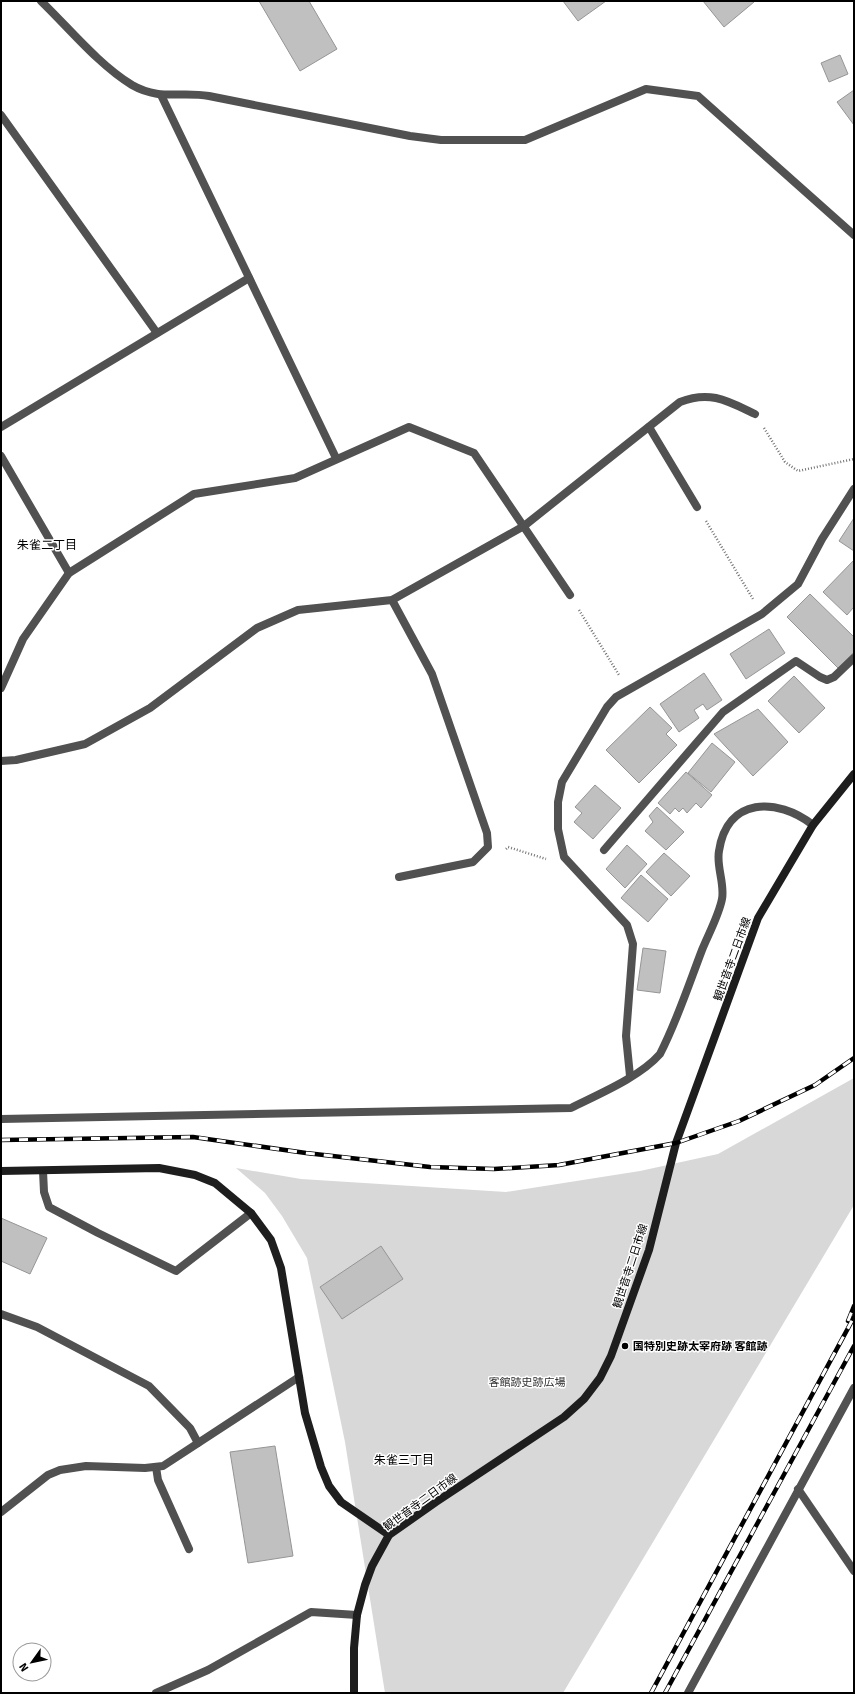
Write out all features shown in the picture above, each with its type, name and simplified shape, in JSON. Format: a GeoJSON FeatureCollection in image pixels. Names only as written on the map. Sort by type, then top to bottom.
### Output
{"type":"FeatureCollection","features":[{"type":"Feature","properties":{"kind":"main road","name":"観世音寺二日市線"},"geometry":{"type":"LineString","coordinates":[[354,1693],[354,1648],[357,1615],[365,1584],[372,1566],[389,1536],[436,1502],[564,1417],[584,1399],[600,1378],[611,1356],[649,1250],[676,1143],[758,918],[813,825],[854,774]]}},
{"type":"Feature","properties":{"kind":"main road"},"geometry":{"type":"LineString","coordinates":[[1,1171],[159,1168],[176,1170],[195,1175],[215,1183],[251,1213],[271,1240],[280,1263],[305,1413],[317,1453],[330,1486],[341,1502],[389,1536]]}},
{"type":"Feature","properties":{"kind":"street"},"geometry":{"type":"LineString","coordinates":[[41,1],[107,66],[132,84],[161,95],[206,96],[410,136],[441,140],[525,140],[646,89],[698,96],[854,235]]}},
{"type":"Feature","properties":{"kind":"street"},"geometry":{"type":"LineString","coordinates":[[161,95],[336,458]]}},
{"type":"Feature","properties":{"kind":"street"},"geometry":{"type":"LineString","coordinates":[[1,115],[158,333]]}},
{"type":"Feature","properties":{"kind":"street"},"geometry":{"type":"LineString","coordinates":[[1,427],[249,278]]}},
{"type":"Feature","properties":{"kind":"street"},"geometry":{"type":"LineString","coordinates":[[1,761],[16,760],[85,744],[150,708],[257,628],[298,610],[392,600],[524,526],[680,402],[691,398],[702,397],[727,400],[755,414]]}},
{"type":"Feature","properties":{"kind":"street"},"geometry":{"type":"LineString","coordinates":[[1,688],[22,639],[69,573],[194,494],[295,478],[336,458],[409,427],[474,453],[570,595]]}},
{"type":"Feature","properties":{"kind":"street"},"geometry":{"type":"LineString","coordinates":[[648,427],[697,507]]}},
{"type":"Feature","properties":{"kind":"street"},"geometry":{"type":"LineString","coordinates":[[1,457],[69,573]]}},
{"type":"Feature","properties":{"kind":"street"},"geometry":{"type":"LineString","coordinates":[[630,1076],[626,1036],[633,944],[631,933],[627,925],[564,857],[558,829],[558,802],[562,782],[607,707],[616,697],[762,614],[798,584],[822,539],[854,490]]}},
{"type":"Feature","properties":{"kind":"street"},"geometry":{"type":"LineString","coordinates":[[392,600],[432,674],[487,833],[488,848],[473,862],[399,878]]}},
{"type":"Feature","properties":{"kind":"street"},"geometry":{"type":"LineString","coordinates":[[604,850],[723,712],[796,661],[827,680],[834,677],[854,658]]}},
{"type":"Feature","properties":{"kind":"street"},"geometry":{"type":"LineString","coordinates":[[1,1119],[571,1108],[652,1063],[660,1054],[720,906],[722,899],[718,853],[722,834],[731,820],[751,807],[765,806],[783,809],[800,815],[813,825]]}},
{"type":"Feature","properties":{"kind":"street"},"geometry":{"type":"LineString","coordinates":[[43,1171],[44,1192],[49,1207],[176,1271],[251,1213]]}},
{"type":"Feature","properties":{"kind":"street"},"geometry":{"type":"LineString","coordinates":[[1,1314],[37,1327],[149,1386],[190,1428],[198,1443]]}},
{"type":"Feature","properties":{"kind":"street"},"geometry":{"type":"LineString","coordinates":[[1,1512],[48,1475],[60,1470],[86,1466],[145,1468],[163,1466],[299,1377]]}},
{"type":"Feature","properties":{"kind":"street"},"geometry":{"type":"LineString","coordinates":[[688,1693],[854,1388]]}},
{"type":"Feature","properties":{"kind":"street"},"geometry":{"type":"LineString","coordinates":[[156,1467],[158,1480],[190,1549]]}},
{"type":"Feature","properties":{"kind":"street"},"geometry":{"type":"LineString","coordinates":[[798,1489],[854,1571]]}},
{"type":"Feature","properties":{"kind":"street"},"geometry":{"type":"LineString","coordinates":[[156,1693],[208,1670],[311,1612],[357,1615]]}},
{"type":"Feature","properties":{"kind":"path"},"geometry":{"type":"LineString","coordinates":[[755,414],[785,462],[798,471],[854,459]]}},
{"type":"Feature","properties":{"kind":"path"},"geometry":{"type":"LineString","coordinates":[[697,507],[762,614]]}},
{"type":"Feature","properties":{"kind":"path"},"geometry":{"type":"LineString","coordinates":[[570,595],[628,690]]}},
{"type":"Feature","properties":{"kind":"path"},"geometry":{"type":"LineString","coordinates":[[481,854],[497,859],[508,847],[552,860],[564,857]]}},
{"type":"Feature","properties":{"kind":"green space","name":"客館跡史跡広場"},"geometry":{"type":"Polygon","coordinates":[[[854,1078],[854,1205],[563,1693],[385,1693],[345,1442],[307,1258],[282,1216],[265,1193],[236,1168],[301,1179],[506,1192],[640,1171],[718,1154],[854,1078]]]}},
{"type":"Feature","properties":{"kind":"building"},"geometry":{"type":"Polygon","coordinates":[[[259,1],[309,1],[337,49],[300,71],[259,1]]]}},
{"type":"Feature","properties":{"kind":"building"},"geometry":{"type":"Polygon","coordinates":[[[563,1],[606,1],[578,21],[563,1]]]}},
{"type":"Feature","properties":{"kind":"building"},"geometry":{"type":"Polygon","coordinates":[[[703,1],[753,1],[754,2],[724,27],[703,1]]]}},
{"type":"Feature","properties":{"kind":"building"},"geometry":{"type":"Polygon","coordinates":[[[840,55],[848,74],[829,82],[821,63],[840,55]]]}},
{"type":"Feature","properties":{"kind":"building"},"geometry":{"type":"Polygon","coordinates":[[[854,90],[854,125],[837,102],[854,90]]]}},
{"type":"Feature","properties":{"kind":"building"},"geometry":{"type":"Polygon","coordinates":[[[854,518],[854,551],[839,541],[854,518]]]}},
{"type":"Feature","properties":{"kind":"building"},"geometry":{"type":"Polygon","coordinates":[[[854,560],[854,609],[853,608],[847,615],[823,592],[854,560]]]}},
{"type":"Feature","properties":{"kind":"building"},"geometry":{"type":"Polygon","coordinates":[[[810,594],[854,637],[854,652],[838,668],[787,617],[810,594]]]}},
{"type":"Feature","properties":{"kind":"building"},"geometry":{"type":"Polygon","coordinates":[[[769,629],[785,653],[746,679],[730,654],[769,629]]]}},
{"type":"Feature","properties":{"kind":"building"},"geometry":{"type":"Polygon","coordinates":[[[704,673],[722,700],[707,710],[703,704],[694,710],[699,718],[679,732],[660,704],[704,673]]]}},
{"type":"Feature","properties":{"kind":"building"},"geometry":{"type":"Polygon","coordinates":[[[794,676],[825,708],[799,733],[768,701],[794,676]]]}},
{"type":"Feature","properties":{"kind":"building"},"geometry":{"type":"Polygon","coordinates":[[[650,707],[672,728],[666,734],[677,745],[639,783],[606,750],[650,707]]]}},
{"type":"Feature","properties":{"kind":"building"},"geometry":{"type":"Polygon","coordinates":[[[758,709],[788,742],[753,776],[714,734],[758,709]]]}},
{"type":"Feature","properties":{"kind":"building"},"geometry":{"type":"Polygon","coordinates":[[[712,743],[735,762],[711,792],[688,773],[712,743]]]}},
{"type":"Feature","properties":{"kind":"building"},"geometry":{"type":"Polygon","coordinates":[[[686,772],[712,795],[701,808],[696,803],[687,813],[683,808],[679,812],[675,808],[670,814],[658,803],[686,772]]]}},
{"type":"Feature","properties":{"kind":"building"},"geometry":{"type":"Polygon","coordinates":[[[595,785],[621,808],[593,839],[574,822],[582,813],[575,807],[595,785]]]}},
{"type":"Feature","properties":{"kind":"building"},"geometry":{"type":"Polygon","coordinates":[[[657,807],[684,832],[666,850],[645,831],[653,822],[649,816],[657,807]]]}},
{"type":"Feature","properties":{"kind":"building"},"geometry":{"type":"Polygon","coordinates":[[[627,845],[647,864],[625,888],[606,869],[627,845]]]}},
{"type":"Feature","properties":{"kind":"building"},"geometry":{"type":"Polygon","coordinates":[[[664,853],[690,876],[671,896],[646,872],[664,853]]]}},
{"type":"Feature","properties":{"kind":"building"},"geometry":{"type":"Polygon","coordinates":[[[641,875],[668,899],[648,922],[621,898],[641,875]]]}},
{"type":"Feature","properties":{"kind":"building"},"geometry":{"type":"Polygon","coordinates":[[[643,948],[666,951],[660,993],[637,990],[643,948]]]}},
{"type":"Feature","properties":{"kind":"building"},"geometry":{"type":"Polygon","coordinates":[[[1,1218],[47,1238],[30,1274],[1,1261],[1,1218]]]}},
{"type":"Feature","properties":{"kind":"building"},"geometry":{"type":"Polygon","coordinates":[[[381,1246],[403,1279],[342,1319],[320,1287],[381,1246]]]}},
{"type":"Feature","properties":{"kind":"building"},"geometry":{"type":"Polygon","coordinates":[[[275,1446],[293,1556],[248,1563],[230,1452],[275,1446]]]}},
{"type":"Feature","properties":{"kind":"railway"},"geometry":{"type":"LineString","coordinates":[[1,1140],[193,1137],[306,1153],[430,1167],[494,1169],[559,1165],[676,1143],[739,1121],[815,1085],[854,1058]]}},
{"type":"Feature","properties":{"kind":"railway"},"geometry":{"type":"LineString","coordinates":[[848,1321],[854,1306]]}},
{"type":"Feature","properties":{"kind":"railway"},"geometry":{"type":"LineString","coordinates":[[651,1693],[854,1317]]}},
{"type":"Feature","properties":{"kind":"railway"},"geometry":{"type":"LineString","coordinates":[[665,1693],[854,1346]]}},
{"type":"Feature","properties":{"kind":"place","name":"国特別史跡太宰府跡 客館跡"},"geometry":{"type":"Point","coordinates":[625,1346]}},
{"type":"Feature","properties":{"kind":"district","name":"朱雀二丁目"},"geometry":{"type":"Point","coordinates":[47,545]}},
{"type":"Feature","properties":{"kind":"district","name":"朱雀三丁目"},"geometry":{"type":"Point","coordinates":[404,1460]}}]}
